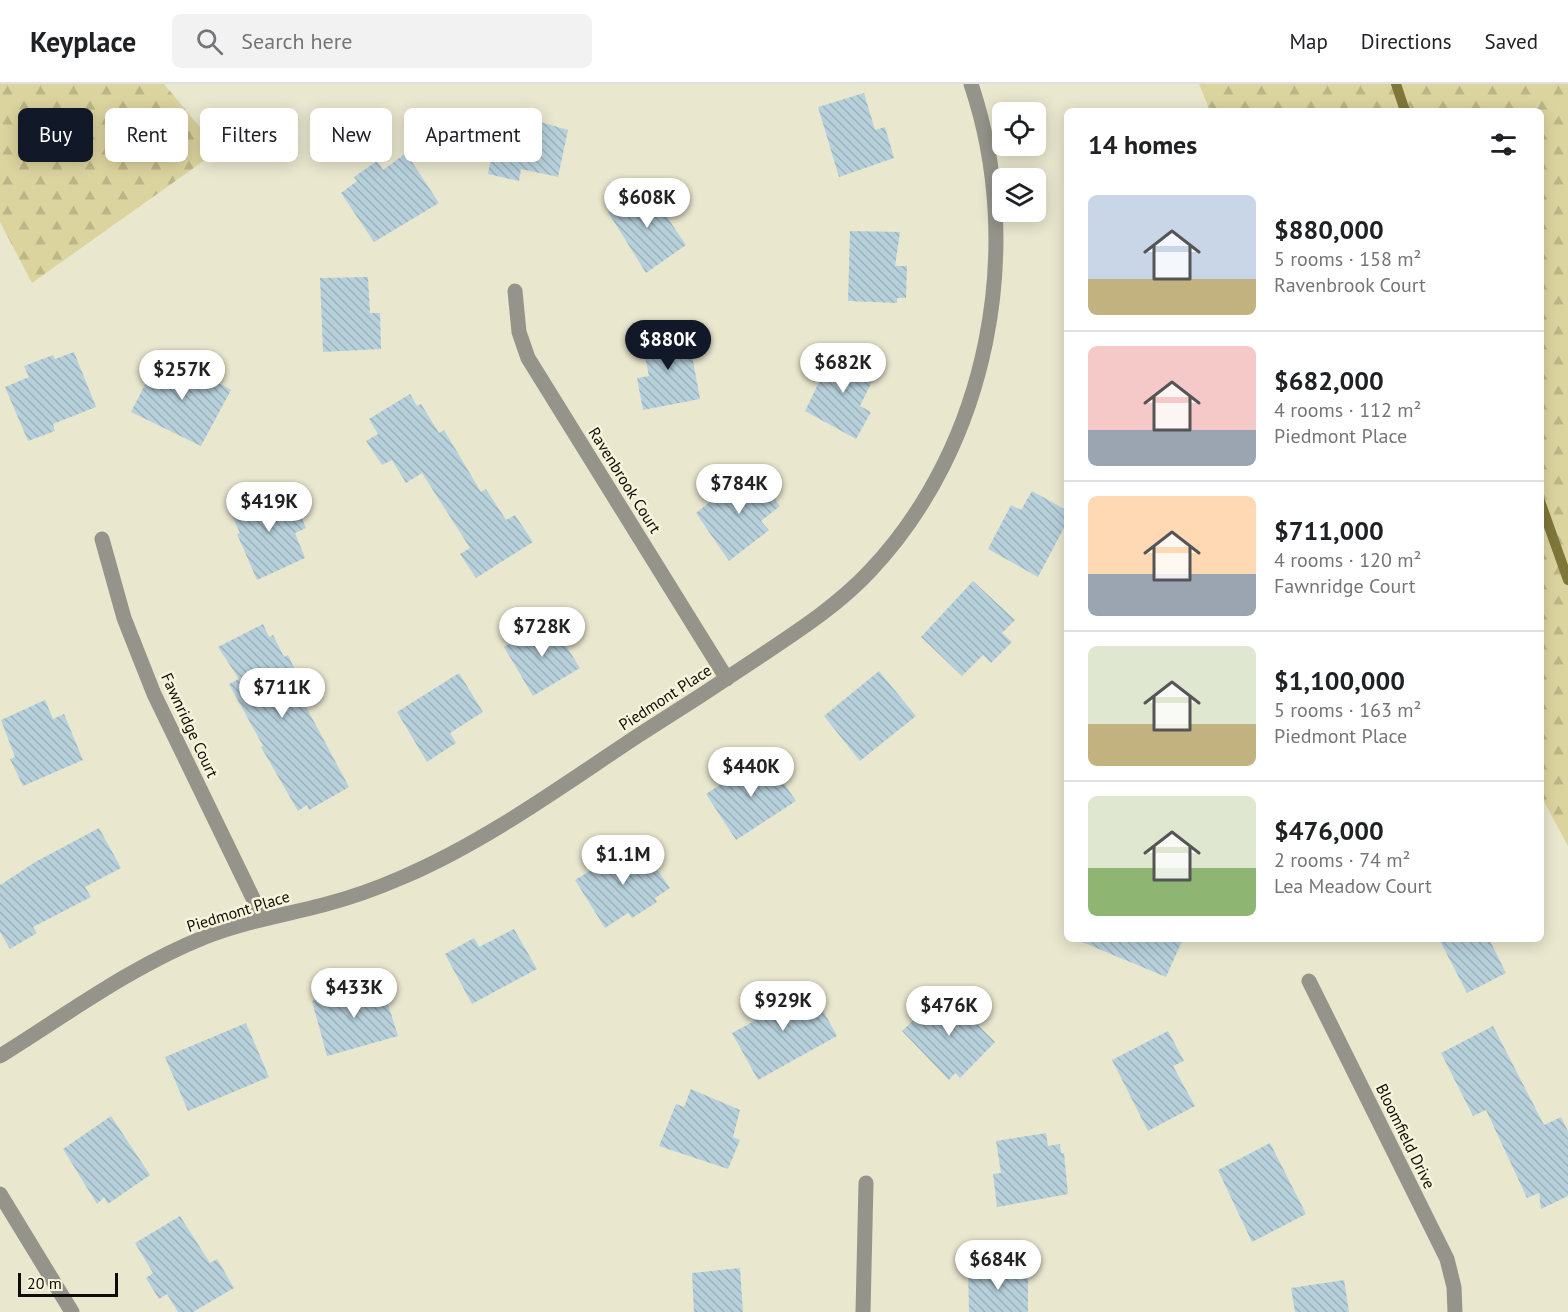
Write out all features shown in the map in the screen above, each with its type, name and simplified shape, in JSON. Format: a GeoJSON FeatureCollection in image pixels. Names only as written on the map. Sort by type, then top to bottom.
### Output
{"type":"FeatureCollection","features":[{"type":"Feature","properties":{"kind":"street","name":"Piedmont Place"},"geometry":{"type":"LineString","coordinates":[[0,1056],[153,960],[207,936],[263,919],[329,904],[393,881],[475,842],[828,611],[870,571],[907,526],[938,477],[961,424],[983,354],[993,293],[996,243],[993,181],[971,84]]}},
{"type":"Feature","properties":{"kind":"street","name":"Ravenbrook Court"},"geometry":{"type":"LineString","coordinates":[[515,291],[519,332],[528,358],[727,679]]}},
{"type":"Feature","properties":{"kind":"street","name":"Fawnridge Court"},"geometry":{"type":"LineString","coordinates":[[102,539],[124,618],[154,694],[263,919]]}},
{"type":"Feature","properties":{"kind":"street","name":"Bloomfield Drive"},"geometry":{"type":"LineString","coordinates":[[1309,981],[1447,1258],[1454,1287],[1455,1312]]}},
{"type":"Feature","properties":{"kind":"street"},"geometry":{"type":"LineString","coordinates":[[863,1312],[866,1183]]}},
{"type":"Feature","properties":{"kind":"street"},"geometry":{"type":"LineString","coordinates":[[0,1194],[72,1312]]}},
{"type":"Feature","properties":{"kind":"green space"},"geometry":{"type":"Polygon","coordinates":[[[0,84],[164,84],[184,108],[105,108],[105,162],[188,162],[188,113],[200,127],[200,162],[202,162],[32,283],[0,222],[0,84]]]}},
{"type":"Feature","properties":{"kind":"green space"},"geometry":{"type":"Polygon","coordinates":[[[1199,84],[1568,84],[1568,846],[1544,801],[1544,108],[1209,108],[1199,84]]]}},
{"type":"Feature","properties":{"kind":"building"},"geometry":{"type":"Polygon","coordinates":[[[864,93],[875,130],[885,127],[894,158],[839,177],[818,107],[864,93]]]}},
{"type":"Feature","properties":{"kind":"building"},"geometry":{"type":"Polygon","coordinates":[[[542,122],[568,130],[558,177],[521,169],[519,181],[488,174],[490,162],[542,162],[542,122]]]}},
{"type":"Feature","properties":{"kind":"building"},"geometry":{"type":"Polygon","coordinates":[[[404,154],[404,162],[412,162],[439,203],[374,242],[341,193],[357,181],[354,177],[376,162],[383,170],[404,154]]]}},
{"type":"Feature","properties":{"kind":"building"},"geometry":{"type":"Polygon","coordinates":[[[646,186],[686,245],[646,273],[608,212],[646,186]]]}},
{"type":"Feature","properties":{"kind":"building"},"geometry":{"type":"Polygon","coordinates":[[[850,231],[900,232],[895,266],[907,266],[906,298],[897,298],[897,303],[848,301],[850,231]]]}},
{"type":"Feature","properties":{"kind":"building"},"geometry":{"type":"Polygon","coordinates":[[[368,277],[370,313],[380,313],[381,349],[323,352],[320,278],[368,277]]]}},
{"type":"Feature","properties":{"kind":"building"},"geometry":{"type":"Polygon","coordinates":[[[687,329],[700,399],[643,410],[637,378],[649,376],[641,337],[687,329]]]}},
{"type":"Feature","properties":{"kind":"building"},"geometry":{"type":"Polygon","coordinates":[[[835,349],[878,369],[860,406],[871,412],[856,439],[805,411],[835,349]]]}},
{"type":"Feature","properties":{"kind":"building"},"geometry":{"type":"Polygon","coordinates":[[[74,352],[96,407],[53,424],[55,431],[28,441],[5,387],[29,377],[24,366],[53,355],[55,359],[74,352]]]}},
{"type":"Feature","properties":{"kind":"building"},"geometry":{"type":"Polygon","coordinates":[[[158,359],[185,373],[191,363],[216,376],[214,380],[231,390],[201,446],[131,412],[158,359]]]}},
{"type":"Feature","properties":{"kind":"building"},"geometry":{"type":"Polygon","coordinates":[[[410,394],[417,406],[421,404],[439,433],[444,430],[481,492],[486,489],[506,520],[515,515],[533,542],[476,578],[460,554],[470,548],[422,473],[406,483],[392,460],[382,465],[366,441],[378,434],[369,419],[410,394]]]}},
{"type":"Feature","properties":{"kind":"building"},"geometry":{"type":"Polygon","coordinates":[[[751,469],[780,506],[761,521],[769,530],[729,561],[696,513],[751,469]]]}},
{"type":"Feature","properties":{"kind":"building"},"geometry":{"type":"Polygon","coordinates":[[[275,489],[283,507],[294,501],[306,528],[295,533],[305,558],[257,580],[229,509],[275,489]]]}},
{"type":"Feature","properties":{"kind":"building"},"geometry":{"type":"Polygon","coordinates":[[[1032,491],[1064,509],[1064,528],[1038,577],[988,549],[1011,505],[1021,510],[1032,491]]]}},
{"type":"Feature","properties":{"kind":"building"},"geometry":{"type":"Polygon","coordinates":[[[973,581],[1015,620],[1002,633],[1012,642],[991,663],[983,655],[962,676],[921,637],[973,581]]]}},
{"type":"Feature","properties":{"kind":"building"},"geometry":{"type":"Polygon","coordinates":[[[549,619],[580,668],[533,696],[504,647],[549,619]]]}},
{"type":"Feature","properties":{"kind":"building"},"geometry":{"type":"Polygon","coordinates":[[[263,624],[269,637],[273,635],[284,657],[288,655],[302,685],[296,688],[349,787],[309,810],[307,805],[298,811],[261,747],[263,746],[229,684],[239,679],[218,647],[263,624]]]}},
{"type":"Feature","properties":{"kind":"building"},"geometry":{"type":"Polygon","coordinates":[[[879,671],[916,716],[860,761],[824,716],[879,671]]]}},
{"type":"Feature","properties":{"kind":"building"},"geometry":{"type":"Polygon","coordinates":[[[459,673],[483,712],[450,733],[456,743],[427,762],[397,712],[459,673]]]}},
{"type":"Feature","properties":{"kind":"building"},"geometry":{"type":"Polygon","coordinates":[[[45,700],[53,719],[64,714],[83,760],[23,786],[10,759],[15,757],[1,720],[45,700]]]}},
{"type":"Feature","properties":{"kind":"building"},"geometry":{"type":"Polygon","coordinates":[[[765,755],[796,801],[736,840],[706,794],[765,755]]]}},
{"type":"Feature","properties":{"kind":"building"},"geometry":{"type":"Polygon","coordinates":[[[99,828],[121,868],[85,887],[91,897],[33,927],[37,933],[10,949],[0,932],[0,885],[37,861],[99,828]]]}},
{"type":"Feature","properties":{"kind":"building"},"geometry":{"type":"Polygon","coordinates":[[[641,846],[670,888],[655,898],[657,902],[632,918],[628,913],[605,928],[575,880],[616,855],[618,858],[626,852],[629,855],[641,846]]]}},
{"type":"Feature","properties":{"kind":"building"},"geometry":{"type":"Polygon","coordinates":[[[514,929],[537,969],[472,1004],[445,954],[474,938],[479,947],[514,929]]]}},
{"type":"Feature","properties":{"kind":"building"},"geometry":{"type":"Polygon","coordinates":[[[1082,942],[1182,942],[1166,977],[1082,942]]]}},
{"type":"Feature","properties":{"kind":"building"},"geometry":{"type":"Polygon","coordinates":[[[1441,942],[1490,942],[1506,973],[1467,993],[1441,942]]]}},
{"type":"Feature","properties":{"kind":"building"},"geometry":{"type":"Polygon","coordinates":[[[381,982],[398,1036],[327,1056],[312,1001],[381,982]]]}},
{"type":"Feature","properties":{"kind":"building"},"geometry":{"type":"Polygon","coordinates":[[[812,990],[837,1036],[758,1080],[732,1033],[758,1019],[749,1004],[771,991],[780,1007],[812,990]]]}},
{"type":"Feature","properties":{"kind":"building"},"geometry":{"type":"Polygon","coordinates":[[[944,991],[995,1042],[960,1078],[955,1073],[949,1080],[902,1031],[944,991]]]}},
{"type":"Feature","properties":{"kind":"building"},"geometry":{"type":"Polygon","coordinates":[[[246,1023],[269,1077],[188,1111],[165,1057],[246,1023]]]}},
{"type":"Feature","properties":{"kind":"building"},"geometry":{"type":"Polygon","coordinates":[[[1493,1026],[1544,1125],[1561,1117],[1568,1131],[1568,1196],[1541,1209],[1539,1193],[1527,1198],[1486,1110],[1473,1116],[1441,1053],[1493,1026]]]}},
{"type":"Feature","properties":{"kind":"building"},"geometry":{"type":"Polygon","coordinates":[[[1168,1031],[1184,1061],[1173,1066],[1195,1106],[1148,1131],[1112,1060],[1168,1031]]]}},
{"type":"Feature","properties":{"kind":"building"},"geometry":{"type":"Polygon","coordinates":[[[691,1089],[740,1110],[733,1137],[740,1140],[728,1169],[659,1146],[676,1104],[684,1107],[691,1089]]]}},
{"type":"Feature","properties":{"kind":"building"},"geometry":{"type":"Polygon","coordinates":[[[111,1116],[150,1175],[108,1204],[104,1197],[97,1204],[63,1149],[111,1116]]]}},
{"type":"Feature","properties":{"kind":"building"},"geometry":{"type":"Polygon","coordinates":[[[1046,1133],[1048,1146],[1060,1144],[1061,1153],[1064,1153],[1068,1194],[997,1207],[993,1174],[1001,1173],[996,1141],[1046,1133]]]}},
{"type":"Feature","properties":{"kind":"building"},"geometry":{"type":"Polygon","coordinates":[[[1270,1143],[1306,1214],[1252,1242],[1218,1170],[1270,1143]]]}},
{"type":"Feature","properties":{"kind":"building"},"geometry":{"type":"Polygon","coordinates":[[[180,1216],[210,1263],[217,1259],[234,1288],[193,1312],[178,1312],[167,1294],[159,1299],[146,1278],[153,1273],[135,1243],[180,1216]]]}},
{"type":"Feature","properties":{"kind":"building"},"geometry":{"type":"Polygon","coordinates":[[[740,1268],[743,1312],[694,1312],[692,1273],[740,1268]]]}},
{"type":"Feature","properties":{"kind":"building"},"geometry":{"type":"Polygon","coordinates":[[[968,1269],[1028,1271],[1028,1312],[969,1312],[968,1269]]]}},
{"type":"Feature","properties":{"kind":"building"},"geometry":{"type":"Polygon","coordinates":[[[1344,1280],[1349,1312],[1295,1312],[1291,1288],[1344,1280]]]}},
{"type":"Feature","properties":{"kind":"waterway"},"geometry":{"type":"LineString","coordinates":[[1396,84],[1404,108]]}},
{"type":"Feature","properties":{"kind":"waterway"},"geometry":{"type":"LineString","coordinates":[[1544,512],[1568,580]]}}]}
